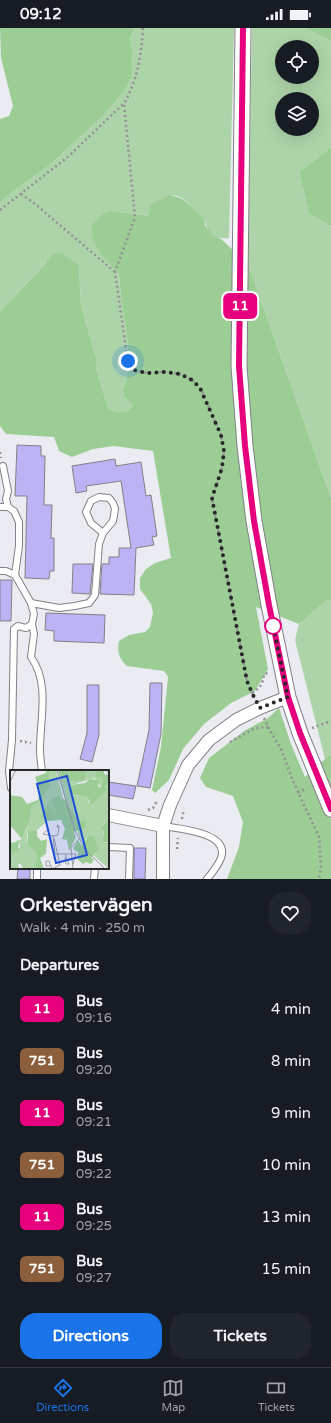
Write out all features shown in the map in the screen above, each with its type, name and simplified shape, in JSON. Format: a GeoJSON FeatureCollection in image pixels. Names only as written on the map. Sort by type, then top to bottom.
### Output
{"type":"FeatureCollection","features":[{"type":"Feature","properties":{"kind":"street"},"geometry":{"type":"LineString","coordinates":[[243,28],[239,366],[245,446],[254,521],[269,605],[288,697],[300,733],[331,809]]}},
{"type":"Feature","properties":{"kind":"street"},"geometry":{"type":"LineString","coordinates":[[163,879],[163,826],[170,805],[188,765],[209,740],[236,720],[260,708],[288,697]]}},
{"type":"Feature","properties":{"kind":"street"},"geometry":{"type":"LineString","coordinates":[[109,815],[163,826]]}},
{"type":"Feature","properties":{"kind":"lane"},"geometry":{"type":"LineString","coordinates":[[3,466],[8,491],[6,499],[8,507],[14,512],[19,522],[19,546],[15,575],[31,604],[34,614],[32,624],[34,634],[31,657],[37,665],[42,684],[40,750],[42,770]]}},
{"type":"Feature","properties":{"kind":"lane"},"geometry":{"type":"LineString","coordinates":[[31,604],[59,608],[89,603],[95,595],[99,544],[103,532],[113,521],[115,509],[114,503],[109,498],[99,497],[91,501],[86,512],[91,523],[103,532]]}},
{"type":"Feature","properties":{"kind":"lane"},"geometry":{"type":"LineString","coordinates":[[0,507],[8,507]]}},
{"type":"Feature","properties":{"kind":"lane"},"geometry":{"type":"LineString","coordinates":[[0,571],[6,571],[15,575]]}},
{"type":"Feature","properties":{"kind":"lane"},"geometry":{"type":"LineString","coordinates":[[10,780],[9,771],[12,740],[14,629],[18,626],[26,628],[32,624]]}},
{"type":"Feature","properties":{"kind":"lane"},"geometry":{"type":"LineString","coordinates":[[163,826],[208,835],[216,840],[222,849],[222,857],[207,879]]}},
{"type":"Feature","properties":{"kind":"lane"},"geometry":{"type":"LineString","coordinates":[[109,847],[130,848],[129,879]]}},
{"type":"Feature","properties":{"kind":"lane"},"geometry":{"type":"LineString","coordinates":[[94,879],[95,869]]}},
{"type":"Feature","properties":{"kind":"path"},"geometry":{"type":"LineString","coordinates":[[0,210],[69,156],[124,104],[132,88],[140,58],[143,28]]}},
{"type":"Feature","properties":{"kind":"path"},"geometry":{"type":"LineString","coordinates":[[124,104],[135,217],[115,272],[129,369],[147,373],[166,372],[180,374],[192,380],[200,388],[221,435],[224,451],[222,468],[212,498],[247,681],[268,727],[281,750],[298,793],[319,837],[321,867],[319,879]]}},
{"type":"Feature","properties":{"kind":"path"},"geometry":{"type":"LineString","coordinates":[[21,194],[115,272]]}},
{"type":"Feature","properties":{"kind":"path"},"geometry":{"type":"LineString","coordinates":[[300,733],[331,721]]}},
{"type":"Feature","properties":{"kind":"path"},"geometry":{"type":"LineString","coordinates":[[12,740],[35,744]]}},
{"type":"Feature","properties":{"kind":"path"},"geometry":{"type":"LineString","coordinates":[[298,793],[307,788]]}},
{"type":"Feature","properties":{"kind":"green space"},"geometry":{"type":"Polygon","coordinates":[[[0,28],[135,28],[130,37],[132,50],[131,77],[124,91],[103,116],[46,168],[14,190],[0,203],[0,119],[9,116],[13,106],[1,58],[0,28]]]}},
{"type":"Feature","properties":{"kind":"green space"},"geometry":{"type":"Polygon","coordinates":[[[135,28],[234,28],[229,238],[219,238],[212,234],[207,227],[204,218],[196,213],[186,201],[173,195],[163,198],[148,216],[111,211],[111,264],[119,274],[128,344],[127,379],[123,389],[124,397],[133,405],[127,412],[117,412],[108,408],[96,368],[96,358],[81,305],[79,266],[46,262],[0,312],[0,203],[14,190],[46,168],[103,116],[124,91],[132,50],[130,37],[135,28]]]}},
{"type":"Feature","properties":{"kind":"green space"},"geometry":{"type":"Polygon","coordinates":[[[252,28],[306,28],[331,41],[331,147],[299,172],[309,214],[331,226],[331,498],[248,264],[252,28]]]}},
{"type":"Feature","properties":{"kind":"green space"},"geometry":{"type":"Polygon","coordinates":[[[306,28],[331,28],[331,41],[306,28]]]}},
{"type":"Feature","properties":{"kind":"green space"},"geometry":{"type":"Polygon","coordinates":[[[331,147],[331,226],[309,214],[299,172],[331,147]]]}},
{"type":"Feature","properties":{"kind":"green space"},"geometry":{"type":"Polygon","coordinates":[[[169,195],[176,196],[185,201],[204,218],[205,225],[213,235],[221,239],[248,264],[331,498],[331,601],[327,600],[299,624],[256,607],[268,669],[255,691],[231,703],[204,724],[183,749],[169,780],[155,793],[152,790],[161,747],[168,677],[164,671],[127,666],[120,658],[118,648],[119,641],[129,635],[145,632],[150,627],[153,613],[151,604],[140,589],[140,578],[146,569],[155,563],[171,558],[153,451],[114,446],[93,449],[72,457],[59,451],[54,437],[6,434],[0,426],[0,312],[53,255],[62,253],[79,266],[81,305],[96,358],[96,368],[108,408],[117,412],[127,412],[133,405],[124,397],[123,389],[127,379],[128,344],[119,274],[99,251],[93,239],[92,225],[104,213],[111,211],[148,216],[151,205],[169,195]]]}},
{"type":"Feature","properties":{"kind":"green space"},"geometry":{"type":"Polygon","coordinates":[[[327,600],[331,601],[331,755],[325,759],[295,640],[299,624],[327,600]]]}},
{"type":"Feature","properties":{"kind":"green space"},"geometry":{"type":"Polygon","coordinates":[[[279,708],[291,744],[305,777],[331,755],[331,879],[227,879],[239,847],[243,822],[233,796],[206,787],[200,778],[209,758],[244,731],[268,718],[279,708]]]}},
{"type":"Feature","properties":{"kind":"building"},"geometry":{"type":"Polygon","coordinates":[[[17,445],[41,446],[41,456],[45,456],[44,505],[52,505],[51,538],[54,538],[54,571],[50,571],[49,579],[25,578],[27,496],[15,496],[17,445]]]}},
{"type":"Feature","properties":{"kind":"building"},"geometry":{"type":"Polygon","coordinates":[[[115,459],[116,466],[141,462],[146,496],[151,495],[157,536],[152,537],[154,545],[136,548],[134,595],[100,594],[102,564],[109,564],[109,557],[119,557],[119,548],[131,548],[121,481],[86,486],[87,491],[76,493],[72,466],[115,459]]]}},
{"type":"Feature","properties":{"kind":"building"},"geometry":{"type":"Polygon","coordinates":[[[73,564],[93,564],[90,594],[72,593],[73,564]]]}},
{"type":"Feature","properties":{"kind":"building"},"geometry":{"type":"Polygon","coordinates":[[[0,580],[12,580],[11,621],[0,621],[0,580]]]}},
{"type":"Feature","properties":{"kind":"building"},"geometry":{"type":"Polygon","coordinates":[[[46,613],[105,615],[104,643],[54,641],[54,631],[45,630],[46,613]]]}},
{"type":"Feature","properties":{"kind":"building"},"geometry":{"type":"Polygon","coordinates":[[[150,683],[162,683],[161,734],[150,788],[137,786],[149,730],[150,683]]]}},
{"type":"Feature","properties":{"kind":"building"},"geometry":{"type":"Polygon","coordinates":[[[87,685],[99,685],[99,735],[92,762],[80,759],[87,733],[87,685]]]}},
{"type":"Feature","properties":{"kind":"building"},"geometry":{"type":"Polygon","coordinates":[[[109,782],[136,786],[133,799],[109,795],[109,782]]]}},
{"type":"Feature","properties":{"kind":"building"},"geometry":{"type":"Polygon","coordinates":[[[134,848],[146,848],[145,879],[134,879],[134,848]]]}},
{"type":"Feature","properties":{"kind":"building"},"geometry":{"type":"Polygon","coordinates":[[[18,869],[30,869],[30,879],[17,879],[18,869]]]}},
{"type":"Feature","properties":{"kind":"bus line","name":"11"},"geometry":{"type":"LineString","coordinates":[[243,28],[239,366],[245,446],[254,521],[269,605],[288,697],[300,733],[331,809]]}},
{"type":"Feature","properties":{"kind":"route"},"geometry":{"type":"LineString","coordinates":[[128,361],[129,369],[147,373],[166,372],[180,374],[192,380],[200,388],[221,435],[224,451],[222,468],[212,498],[247,681],[260,708],[288,697],[273,626]]}}]}
